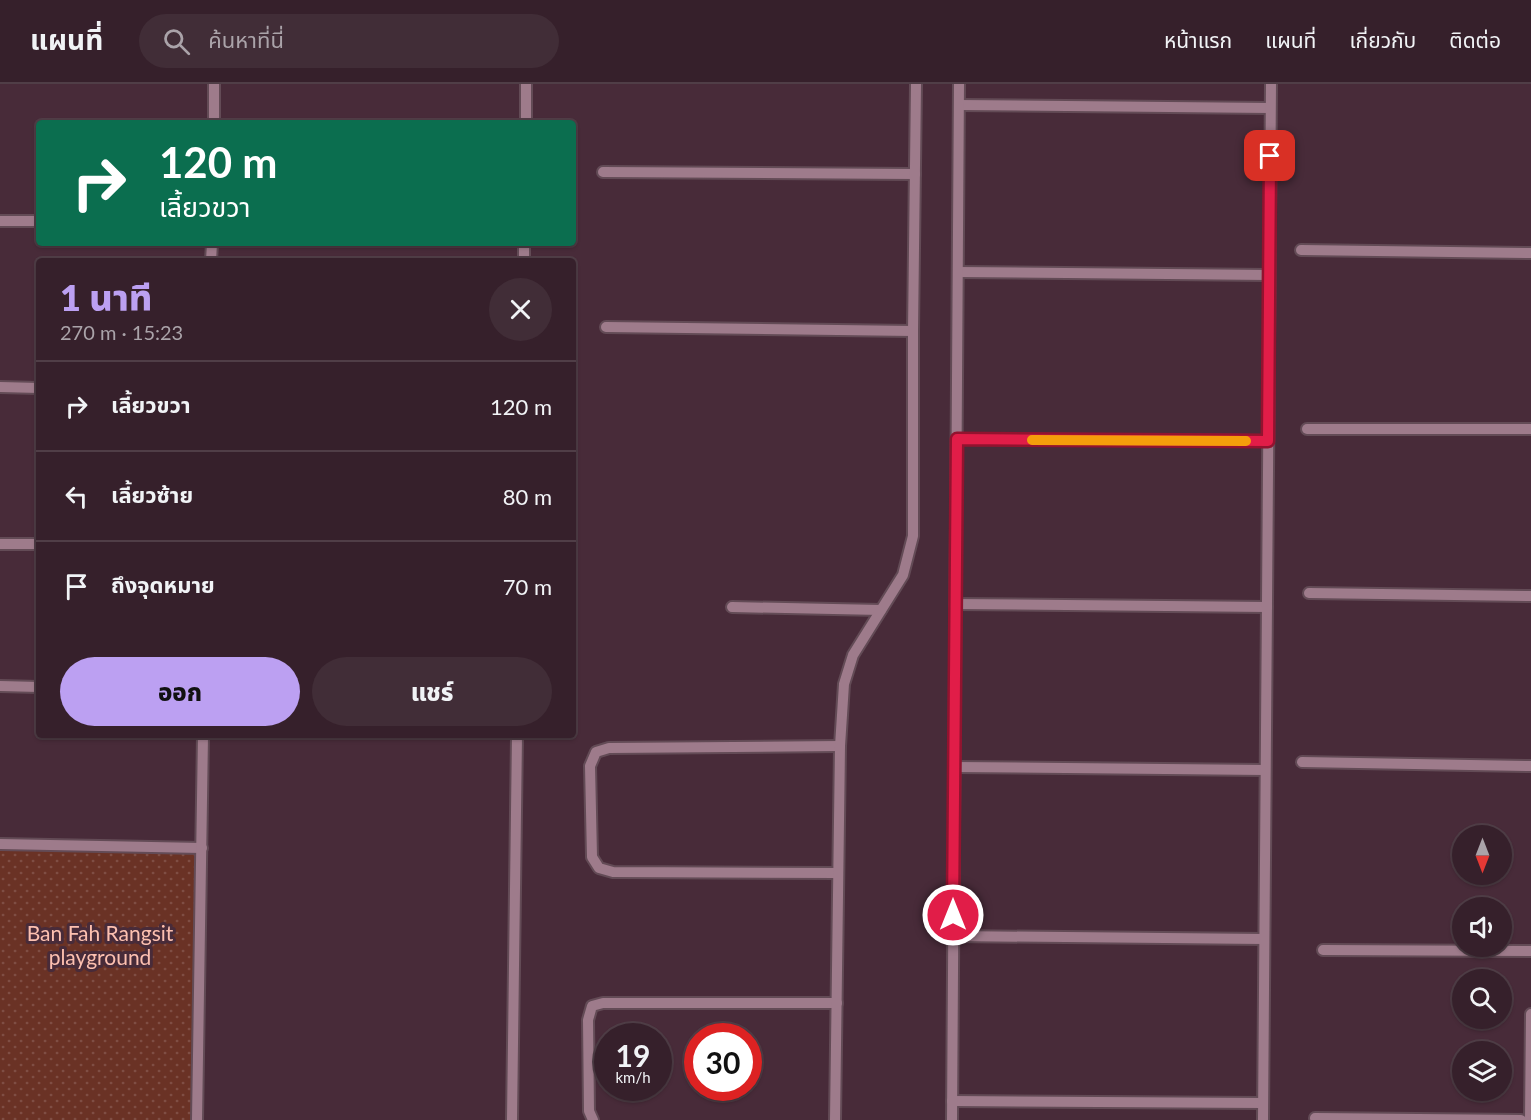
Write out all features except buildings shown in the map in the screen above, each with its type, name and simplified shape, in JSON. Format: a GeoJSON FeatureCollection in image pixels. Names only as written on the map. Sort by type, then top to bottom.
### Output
{"type":"FeatureCollection","features":[{"type":"Feature","properties":{"kind":"street"},"geometry":{"type":"LineString","coordinates":[[214,84],[214,120]]}},
{"type":"Feature","properties":{"kind":"street"},"geometry":{"type":"LineString","coordinates":[[526,84],[526,120]]}},
{"type":"Feature","properties":{"kind":"street"},"geometry":{"type":"LineString","coordinates":[[835,1120],[840,746],[844,684],[853,655],[903,575],[912,536],[916,84]]}},
{"type":"Feature","properties":{"kind":"street"},"geometry":{"type":"LineString","coordinates":[[952,1120],[959,84]]}},
{"type":"Feature","properties":{"kind":"street"},"geometry":{"type":"LineString","coordinates":[[1263,1120],[1271,84]]}},
{"type":"Feature","properties":{"kind":"street"},"geometry":{"type":"LineString","coordinates":[[959,105],[1270,108]]}},
{"type":"Feature","properties":{"kind":"street"},"geometry":{"type":"LineString","coordinates":[[603,172],[915,174]]}},
{"type":"Feature","properties":{"kind":"street"},"geometry":{"type":"LineString","coordinates":[[0,221],[36,221]]}},
{"type":"Feature","properties":{"kind":"street"},"geometry":{"type":"LineString","coordinates":[[1301,250],[1531,253]]}},
{"type":"Feature","properties":{"kind":"street"},"geometry":{"type":"LineString","coordinates":[[958,272],[1269,275]]}},
{"type":"Feature","properties":{"kind":"street"},"geometry":{"type":"LineString","coordinates":[[606,327],[913,331]]}},
{"type":"Feature","properties":{"kind":"street"},"geometry":{"type":"LineString","coordinates":[[0,387],[36,388]]}},
{"type":"Feature","properties":{"kind":"street"},"geometry":{"type":"LineString","coordinates":[[1307,429],[1531,429]]}},
{"type":"Feature","properties":{"kind":"street"},"geometry":{"type":"LineString","coordinates":[[957,439],[1268,441]]}},
{"type":"Feature","properties":{"kind":"street"},"geometry":{"type":"LineString","coordinates":[[0,544],[36,544]]}},
{"type":"Feature","properties":{"kind":"street"},"geometry":{"type":"LineString","coordinates":[[1309,593],[1531,596]]}},
{"type":"Feature","properties":{"kind":"street"},"geometry":{"type":"LineString","coordinates":[[956,604],[1267,607]]}},
{"type":"Feature","properties":{"kind":"street"},"geometry":{"type":"LineString","coordinates":[[732,607],[881,610]]}},
{"type":"Feature","properties":{"kind":"street"},"geometry":{"type":"LineString","coordinates":[[0,686],[36,687]]}},
{"type":"Feature","properties":{"kind":"street"},"geometry":{"type":"LineString","coordinates":[[197,1120],[203,738]]}},
{"type":"Feature","properties":{"kind":"street"},"geometry":{"type":"LineString","coordinates":[[512,1120],[517,738]]}},
{"type":"Feature","properties":{"kind":"street"},"geometry":{"type":"LineString","coordinates":[[838,873],[613,872],[599,868],[592,857],[590,766],[596,752],[609,748],[840,746]]}},
{"type":"Feature","properties":{"kind":"street"},"geometry":{"type":"LineString","coordinates":[[1302,762],[1531,766]]}},
{"type":"Feature","properties":{"kind":"street"},"geometry":{"type":"LineString","coordinates":[[954,767],[1265,770]]}},
{"type":"Feature","properties":{"kind":"street"},"geometry":{"type":"LineString","coordinates":[[0,844],[202,848]]}},
{"type":"Feature","properties":{"kind":"street"},"geometry":{"type":"LineString","coordinates":[[953,936],[1264,939]]}},
{"type":"Feature","properties":{"kind":"street"},"geometry":{"type":"LineString","coordinates":[[1323,950],[1531,951]]}},
{"type":"Feature","properties":{"kind":"street"},"geometry":{"type":"LineString","coordinates":[[593,1120],[589,1111],[588,1020],[592,1006],[603,1004],[837,1003]]}},
{"type":"Feature","properties":{"kind":"street"},"geometry":{"type":"LineString","coordinates":[[1530,1120],[1531,1014]]}},
{"type":"Feature","properties":{"kind":"street"},"geometry":{"type":"LineString","coordinates":[[952,1101],[1263,1103]]}},
{"type":"Feature","properties":{"kind":"street"},"geometry":{"type":"LineString","coordinates":[[1315,1118],[1521,1120]]}},
{"type":"Feature","properties":{"kind":"green space","name":"Ban Fah Rangsit playground"},"geometry":{"type":"Polygon","coordinates":[[[0,844],[202,848],[197,1120],[0,1120],[0,844]]]}},
{"type":"Feature","properties":{"kind":"slow traffic"},"geometry":{"type":"LineString","coordinates":[[1032,440],[1246,441]]}},
{"type":"Feature","properties":{"kind":"route"},"geometry":{"type":"LineString","coordinates":[[953,915],[957,439],[1268,441],[1270,156]]}}]}
